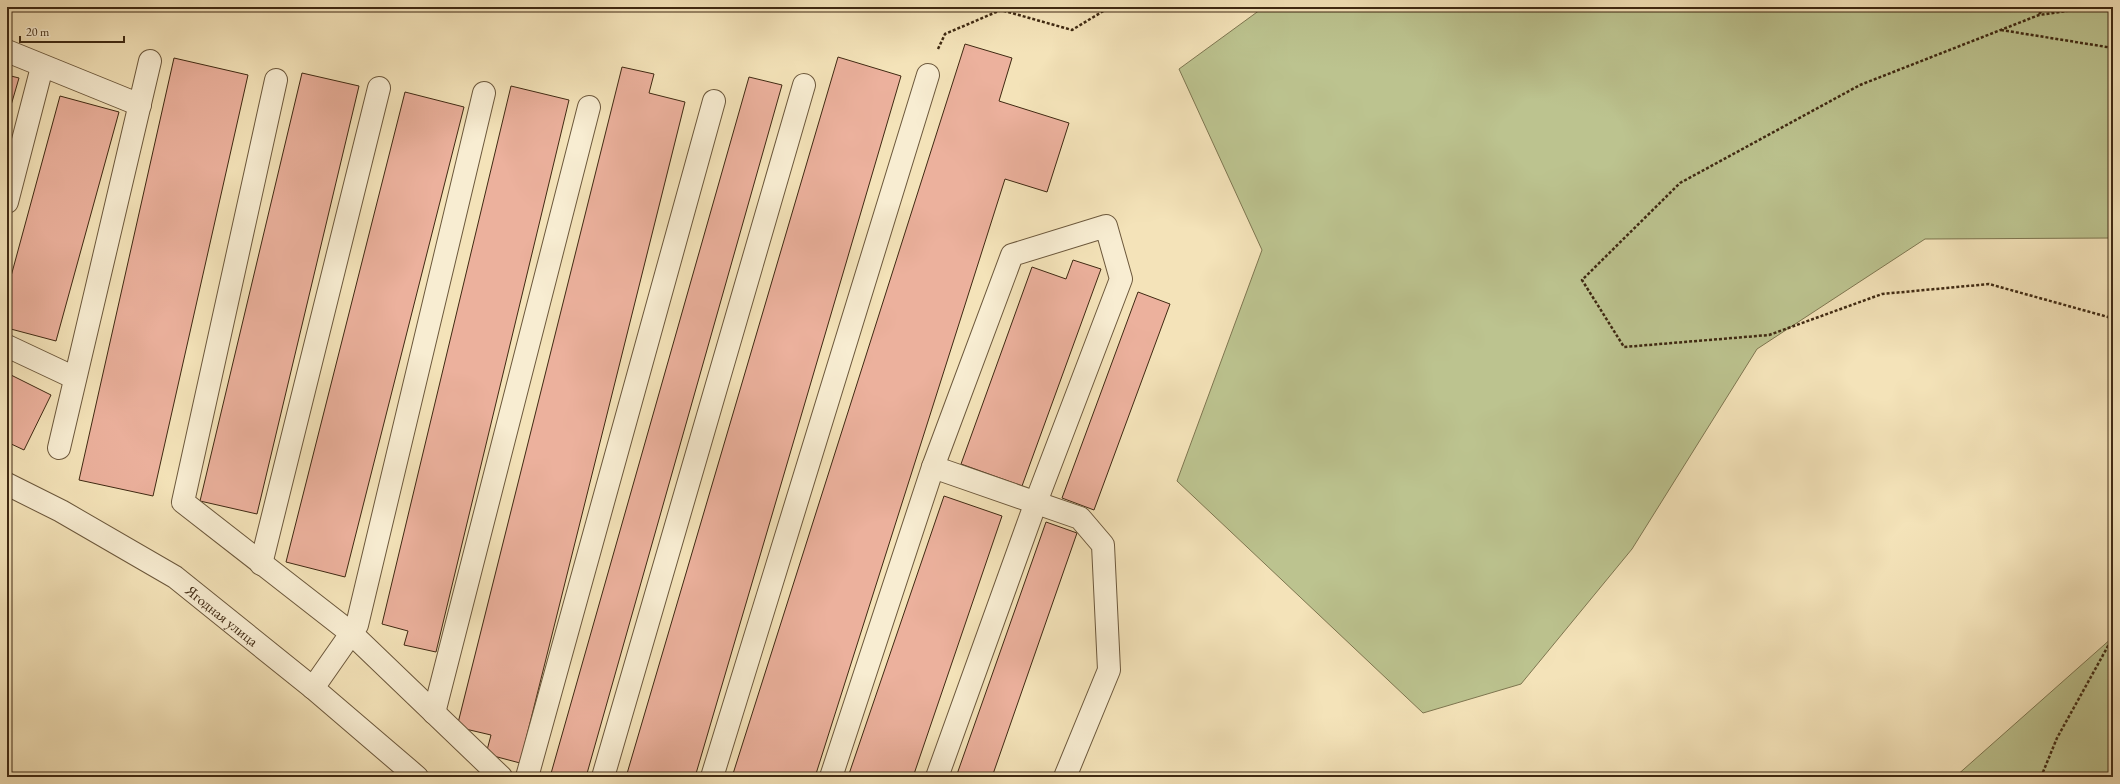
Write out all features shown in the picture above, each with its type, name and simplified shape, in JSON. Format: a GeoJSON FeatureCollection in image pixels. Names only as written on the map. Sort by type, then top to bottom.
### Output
{"type":"FeatureCollection","features":[{"type":"Feature","properties":{"kind":"street"},"geometry":{"type":"LineString","coordinates":[[7,51],[42,67],[140,105]]}},
{"type":"Feature","properties":{"kind":"street"},"geometry":{"type":"LineString","coordinates":[[59,448],[150,61]]}},
{"type":"Feature","properties":{"kind":"street"},"geometry":{"type":"LineString","coordinates":[[7,202],[42,67]]}},
{"type":"Feature","properties":{"kind":"street"},"geometry":{"type":"LineString","coordinates":[[712,777],[928,75]]}},
{"type":"Feature","properties":{"kind":"street"},"geometry":{"type":"LineString","coordinates":[[276,80],[183,502],[351,633],[501,777]]}},
{"type":"Feature","properties":{"kind":"street"},"geometry":{"type":"LineString","coordinates":[[603,777],[804,85]]}},
{"type":"Feature","properties":{"kind":"street"},"geometry":{"type":"LineString","coordinates":[[261,564],[379,88]]}},
{"type":"Feature","properties":{"kind":"street"},"geometry":{"type":"LineString","coordinates":[[313,688],[357,625],[484,93]]}},
{"type":"Feature","properties":{"kind":"street"},"geometry":{"type":"LineString","coordinates":[[527,777],[714,100]]}},
{"type":"Feature","properties":{"kind":"street"},"geometry":{"type":"LineString","coordinates":[[434,713],[589,107]]}},
{"type":"Feature","properties":{"kind":"street"},"geometry":{"type":"LineString","coordinates":[[831,777],[933,467],[1012,256],[1106,226],[1121,279],[1036,502],[937,777]]}},
{"type":"Feature","properties":{"kind":"street"},"geometry":{"type":"LineString","coordinates":[[7,346],[75,378]]}},
{"type":"Feature","properties":{"kind":"street"},"geometry":{"type":"LineString","coordinates":[[933,467],[1080,518],[1103,544],[1109,670],[1065,777]]}},
{"type":"Feature","properties":{"kind":"street","name":"Ягодная улица"},"geometry":{"type":"LineString","coordinates":[[7,484],[61,511],[175,577],[313,688],[410,775]]}},
{"type":"Feature","properties":{"kind":"path"},"geometry":{"type":"LineString","coordinates":[[928,75],[945,34],[1001,10],[1072,30],[1110,7]]}},
{"type":"Feature","properties":{"kind":"path"},"geometry":{"type":"LineString","coordinates":[[2038,15],[2045,7]]}},
{"type":"Feature","properties":{"kind":"path"},"geometry":{"type":"LineString","coordinates":[[2094,7],[2038,15],[1860,85],[1680,183],[1582,280],[1624,348],[1769,335],[1882,294],[1989,284],[2108,317],[2113,321]]}},
{"type":"Feature","properties":{"kind":"path"},"geometry":{"type":"LineString","coordinates":[[2000,30],[2113,48]]}},
{"type":"Feature","properties":{"kind":"path"},"geometry":{"type":"LineString","coordinates":[[2041,777],[2057,738],[2113,637]]}},
{"type":"Feature","properties":{"kind":"green space"},"geometry":{"type":"Polygon","coordinates":[[[1264,7],[2113,7],[2113,238],[1925,239],[1757,349],[1632,549],[1521,684],[1423,713],[1177,481],[1262,250],[1179,69],[1264,7]]]}},
{"type":"Feature","properties":{"kind":"green space"},"geometry":{"type":"Polygon","coordinates":[[[2113,637],[2113,777],[1955,777],[2113,637]]]}},
{"type":"Feature","properties":{"kind":"building"},"geometry":{"type":"Polygon","coordinates":[[[965,44],[1012,58],[999,101],[1069,123],[1047,192],[1005,179],[815,777],[732,777],[965,44]]]}},
{"type":"Feature","properties":{"kind":"building"},"geometry":{"type":"Polygon","coordinates":[[[838,57],[901,76],[695,777],[626,777],[838,57]]]}},
{"type":"Feature","properties":{"kind":"building"},"geometry":{"type":"Polygon","coordinates":[[[174,58],[248,75],[153,496],[79,480],[174,58]]]}},
{"type":"Feature","properties":{"kind":"building"},"geometry":{"type":"Polygon","coordinates":[[[622,67],[654,74],[649,93],[685,102],[520,763],[486,754],[491,735],[457,727],[622,67]]]}},
{"type":"Feature","properties":{"kind":"building"},"geometry":{"type":"Polygon","coordinates":[[[302,73],[359,86],[257,514],[200,501],[302,73]]]}},
{"type":"Feature","properties":{"kind":"building"},"geometry":{"type":"Polygon","coordinates":[[[7,75],[19,78],[7,119],[7,75]]]}},
{"type":"Feature","properties":{"kind":"building"},"geometry":{"type":"Polygon","coordinates":[[[749,77],[782,85],[586,777],[550,777],[749,77]]]}},
{"type":"Feature","properties":{"kind":"building"},"geometry":{"type":"Polygon","coordinates":[[[511,86],[569,100],[436,652],[404,645],[408,631],[382,624],[511,86]]]}},
{"type":"Feature","properties":{"kind":"building"},"geometry":{"type":"Polygon","coordinates":[[[405,92],[464,107],[345,577],[286,562],[405,92]]]}},
{"type":"Feature","properties":{"kind":"building"},"geometry":{"type":"Polygon","coordinates":[[[60,96],[119,112],[56,341],[7,328],[7,291],[60,96]]]}},
{"type":"Feature","properties":{"kind":"building"},"geometry":{"type":"Polygon","coordinates":[[[1073,260],[1101,269],[1022,486],[961,464],[1032,267],[1066,279],[1073,260]]]}},
{"type":"Feature","properties":{"kind":"building"},"geometry":{"type":"Polygon","coordinates":[[[1138,292],[1170,304],[1094,510],[1062,498],[1138,292]]]}},
{"type":"Feature","properties":{"kind":"building"},"geometry":{"type":"Polygon","coordinates":[[[7,373],[51,395],[24,450],[7,442],[7,373]]]}},
{"type":"Feature","properties":{"kind":"building"},"geometry":{"type":"Polygon","coordinates":[[[944,496],[1002,516],[913,777],[848,777],[944,496]]]}},
{"type":"Feature","properties":{"kind":"building"},"geometry":{"type":"Polygon","coordinates":[[[1046,522],[1077,533],[992,777],[956,777],[1046,522]]]}}]}
